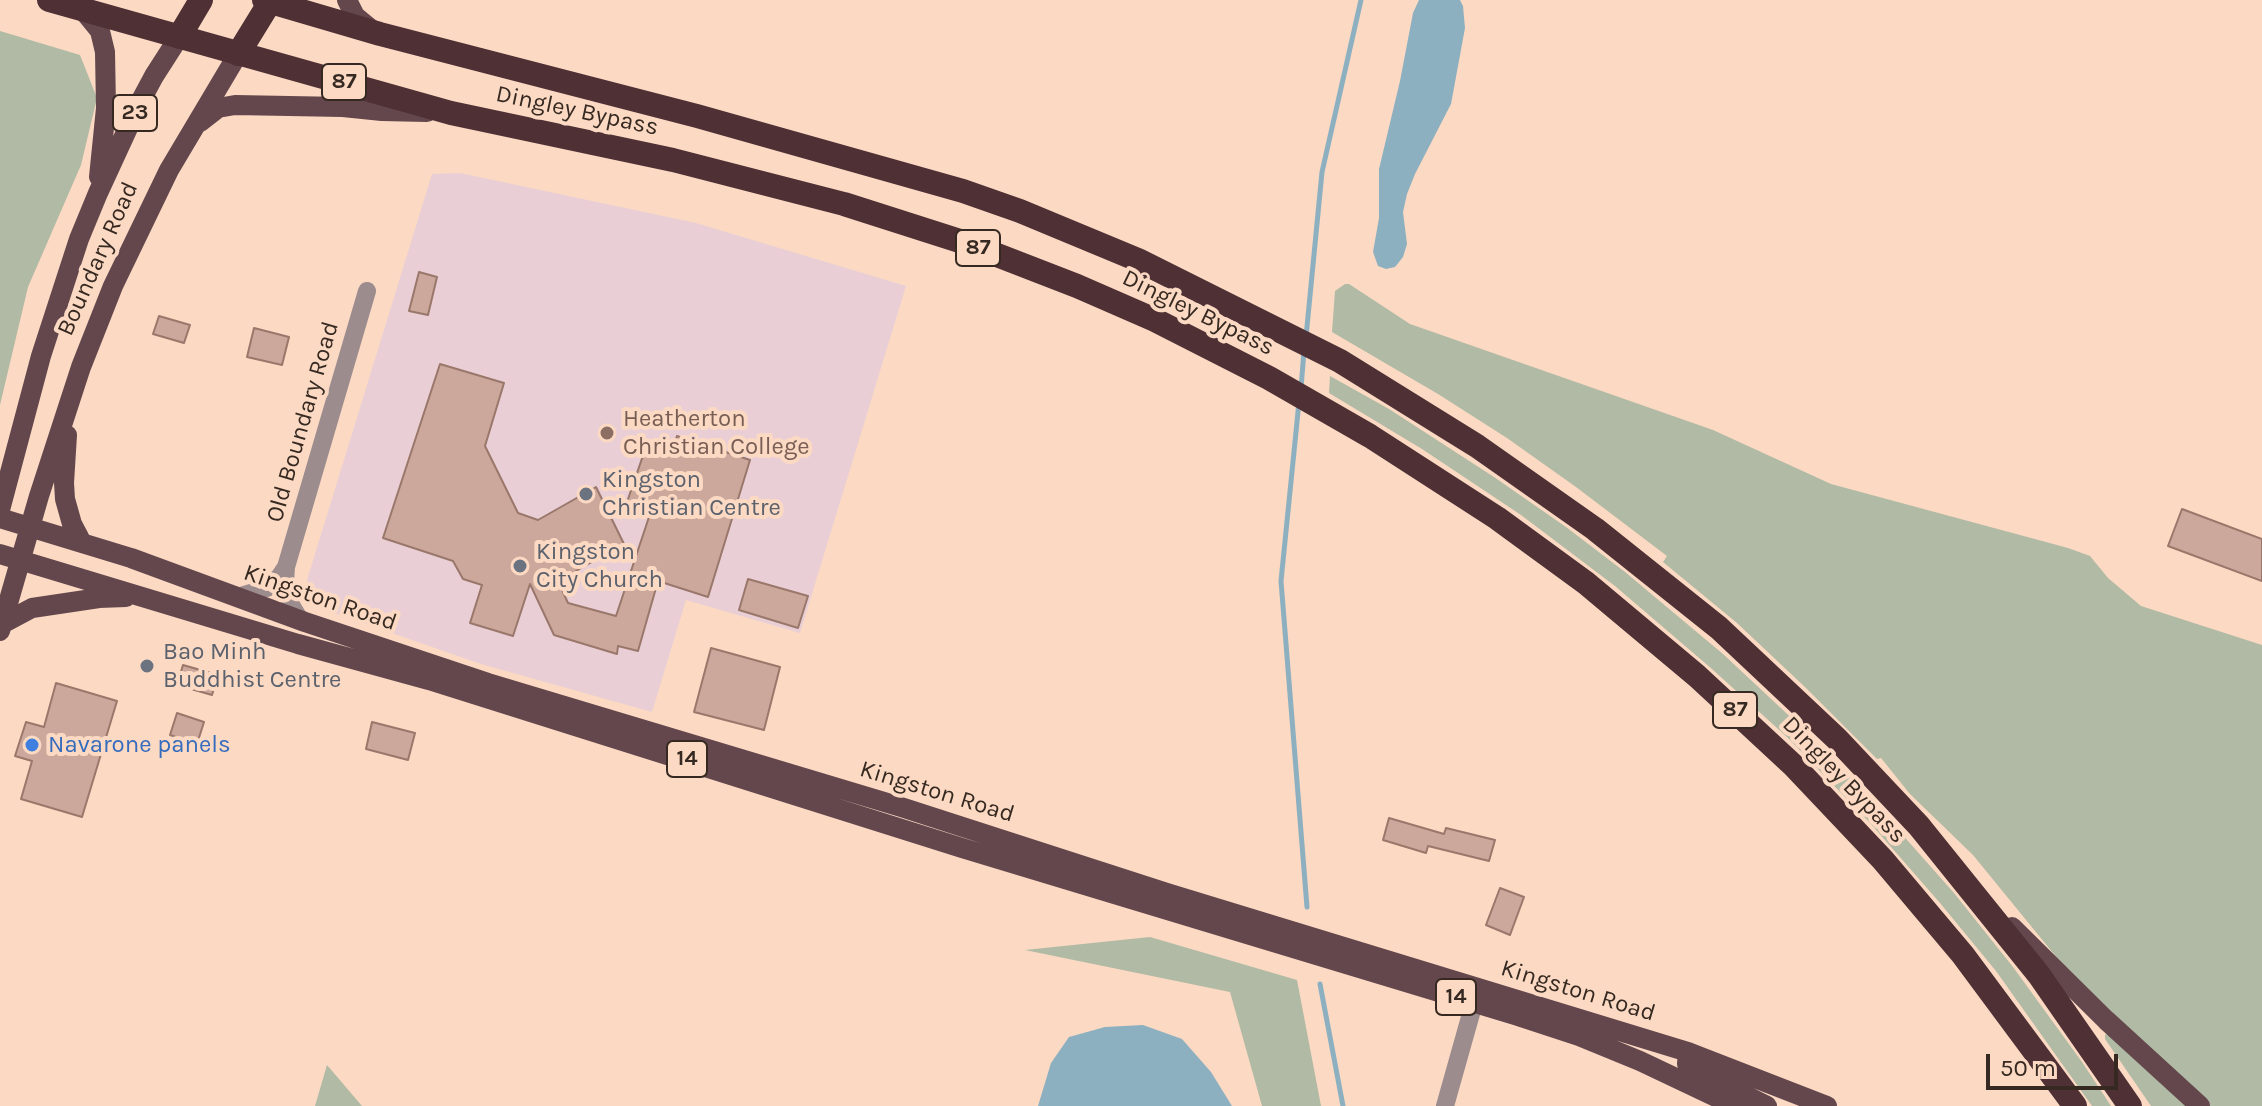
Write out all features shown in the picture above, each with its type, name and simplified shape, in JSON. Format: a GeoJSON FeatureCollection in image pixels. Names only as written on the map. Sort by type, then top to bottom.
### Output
{"type":"FeatureCollection","features":[{"type":"Feature","properties":{"kind":"highway","name":"Dingley Bypass"},"geometry":{"type":"LineString","coordinates":[[49,0],[451,113],[673,160],[856,208],[966,243],[1077,286],[1155,320],[1269,378],[1414,463],[1545,551],[1643,629],[1747,721],[1883,860],[1963,955],[2070,1102]]}},
{"type":"Feature","properties":{"kind":"highway","name":"Boundary Road"},"geometry":{"type":"LineString","coordinates":[[179,37],[201,0]]}},
{"type":"Feature","properties":{"kind":"highway","name":"Dingley Bypass"},"geometry":{"type":"LineString","coordinates":[[268,1],[963,191],[1138,260],[1340,361],[1477,446],[1595,529],[1719,628],[1837,739],[1919,826],[2039,975],[2130,1106]]}},
{"type":"Feature","properties":{"kind":"highway","name":"Boundary Road"},"geometry":{"type":"LineString","coordinates":[[238,54],[268,1]]}},
{"type":"Feature","properties":{"kind":"main road"},"geometry":{"type":"LineString","coordinates":[[347,0],[358,20],[380,34]]}},
{"type":"Feature","properties":{"kind":"main road"},"geometry":{"type":"LineString","coordinates":[[82,9],[100,31],[105,52],[106,108],[98,193]]}},
{"type":"Feature","properties":{"kind":"main road","name":"Boundary Road"},"geometry":{"type":"LineString","coordinates":[[0,510],[27,403],[75,250],[98,193],[154,76],[179,37]]}},
{"type":"Feature","properties":{"kind":"main road","name":"Boundary Road"},"geometry":{"type":"LineString","coordinates":[[21,560],[81,367],[125,260],[189,133],[238,54]]}},
{"type":"Feature","properties":{"kind":"main road"},"geometry":{"type":"LineString","coordinates":[[189,133],[211,112],[235,105],[451,113]]}},
{"type":"Feature","properties":{"kind":"main road"},"geometry":{"type":"LineString","coordinates":[[70,402],[65,499],[72,524],[82,543]]}},
{"type":"Feature","properties":{"kind":"main road"},"geometry":{"type":"LineString","coordinates":[[0,471],[15,455]]}},
{"type":"Feature","properties":{"kind":"main road","name":"14"},"geometry":{"type":"LineString","coordinates":[[0,518],[31,527]]}},
{"type":"Feature","properties":{"kind":"main road","name":"Kingston Road"},"geometry":{"type":"LineString","coordinates":[[31,527],[131,558],[300,620],[488,683],[901,807],[1476,995],[1640,1061],[1735,1106]]}},
{"type":"Feature","properties":{"kind":"main road","name":"14"},"geometry":{"type":"LineString","coordinates":[[0,554],[21,560]]}},
{"type":"Feature","properties":{"kind":"main road","name":"Kingston Road"},"geometry":{"type":"LineString","coordinates":[[21,560],[298,644],[429,680],[962,848],[1476,995],[1688,1052],[1827,1106]]}},
{"type":"Feature","properties":{"kind":"main road","name":"23"},"geometry":{"type":"LineString","coordinates":[[1,628],[21,560]]}},
{"type":"Feature","properties":{"kind":"main road"},"geometry":{"type":"LineString","coordinates":[[1,628],[28,609],[44,605],[106,597],[150,598]]}},
{"type":"Feature","properties":{"kind":"main road"},"geometry":{"type":"LineString","coordinates":[[1957,874],[2098,1012],[2200,1106]]}},
{"type":"Feature","properties":{"kind":"main road"},"geometry":{"type":"LineString","coordinates":[[1688,1052],[1687,1064],[1690,1068],[1767,1106]]}},
{"type":"Feature","properties":{"kind":"street","name":"Old Boundary Road"},"geometry":{"type":"LineString","coordinates":[[300,620],[288,594],[286,567],[367,291]]}},
{"type":"Feature","properties":{"kind":"street"},"geometry":{"type":"LineString","coordinates":[[237,597],[267,588],[286,567]]}},
{"type":"Feature","properties":{"kind":"street"},"geometry":{"type":"LineString","coordinates":[[1445,1106],[1476,995]]}},
{"type":"Feature","properties":{"kind":"shaded area","name":"Heatherton Christian College"},"geometry":{"type":"Polygon","coordinates":[[[460,173],[696,223],[906,286],[800,633],[686,600],[652,712],[481,664],[317,607],[307,580],[432,174],[460,173]]]}},
{"type":"Feature","properties":{"kind":"green space"},"geometry":{"type":"Polygon","coordinates":[[[0,31],[80,55],[97,98],[81,165],[28,287],[0,405],[0,31]]]}},
{"type":"Feature","properties":{"kind":"green space"},"geometry":{"type":"Polygon","coordinates":[[[1345,284],[1410,324],[1713,430],[1831,484],[2090,556],[2108,578],[2141,606],[2262,645],[2262,1106],[2208,1106],[2071,975],[1973,855],[1910,794],[1881,758],[1877,759],[1737,623],[1663,562],[1667,556],[1507,438],[1332,332],[1335,291],[1345,284]]]}},
{"type":"Feature","properties":{"kind":"green space"},"geometry":{"type":"Polygon","coordinates":[[[1330,376],[1389,409],[1566,527],[1723,654],[1800,726],[1954,893],[2013,967],[2111,1106],[2092,1106],[1996,971],[1940,903],[1871,824],[1788,738],[1615,586],[1521,515],[1422,449],[1329,393],[1330,376]]]}},
{"type":"Feature","properties":{"kind":"green space"},"geometry":{"type":"Polygon","coordinates":[[[1150,937],[1297,980],[1321,1106],[1262,1106],[1230,992],[1025,950],[1150,937]]]}},
{"type":"Feature","properties":{"kind":"green space"},"geometry":{"type":"Polygon","coordinates":[[[2108,1033],[2186,1106],[2151,1106],[2105,1039],[2108,1033]]]}},
{"type":"Feature","properties":{"kind":"green space"},"geometry":{"type":"Polygon","coordinates":[[[327,1065],[362,1106],[315,1106],[327,1065]]]}},
{"type":"Feature","properties":{"kind":"water"},"geometry":{"type":"Polygon","coordinates":[[[1419,0],[1460,0],[1465,28],[1451,104],[1407,194],[1403,212],[1407,244],[1403,257],[1395,267],[1386,269],[1378,266],[1373,252],[1379,218],[1379,169],[1413,13],[1419,0]]]}},
{"type":"Feature","properties":{"kind":"water"},"geometry":{"type":"Polygon","coordinates":[[[1143,1025],[1182,1039],[1211,1072],[1232,1106],[1038,1106],[1051,1063],[1069,1037],[1105,1027],[1143,1025]]]}},
{"type":"Feature","properties":{"kind":"building"},"geometry":{"type":"Polygon","coordinates":[[[419,272],[437,277],[428,315],[409,311],[419,272]]]}},
{"type":"Feature","properties":{"kind":"building"},"geometry":{"type":"Polygon","coordinates":[[[159,316],[190,325],[184,343],[153,334],[159,316]]]}},
{"type":"Feature","properties":{"kind":"building"},"geometry":{"type":"Polygon","coordinates":[[[254,328],[289,337],[282,365],[247,357],[254,328]]]}},
{"type":"Feature","properties":{"kind":"building"},"geometry":{"type":"Polygon","coordinates":[[[440,364],[504,383],[485,446],[518,513],[538,520],[596,487],[624,544],[558,581],[568,603],[616,616],[652,508],[627,502],[648,441],[672,451],[677,436],[750,460],[708,597],[658,581],[638,651],[618,646],[617,654],[554,635],[530,584],[513,636],[470,623],[482,585],[463,579],[453,561],[383,538],[440,364]]]}},
{"type":"Feature","properties":{"kind":"building"},"geometry":{"type":"Polygon","coordinates":[[[2182,509],[2262,539],[2262,581],[2168,546],[2182,509]]]}},
{"type":"Feature","properties":{"kind":"building"},"geometry":{"type":"Polygon","coordinates":[[[748,579],[808,596],[798,628],[739,610],[748,579]]]}},
{"type":"Feature","properties":{"kind":"building"},"geometry":{"type":"Polygon","coordinates":[[[711,648],[780,667],[764,730],[694,712],[711,648]]]}},
{"type":"Feature","properties":{"kind":"building"},"geometry":{"type":"Polygon","coordinates":[[[183,665],[218,675],[212,695],[177,685],[183,665]]]}},
{"type":"Feature","properties":{"kind":"building"},"geometry":{"type":"Polygon","coordinates":[[[56,683],[117,701],[82,817],[21,799],[32,761],[15,756],[26,722],[44,727],[56,683]]]}},
{"type":"Feature","properties":{"kind":"building"},"geometry":{"type":"Polygon","coordinates":[[[177,713],[204,722],[197,744],[170,735],[177,713]]]}},
{"type":"Feature","properties":{"kind":"building"},"geometry":{"type":"Polygon","coordinates":[[[372,722],[415,733],[408,760],[366,749],[372,722]]]}},
{"type":"Feature","properties":{"kind":"building"},"geometry":{"type":"Polygon","coordinates":[[[1389,818],[1444,834],[1446,828],[1495,840],[1489,861],[1428,846],[1426,853],[1383,840],[1389,818]]]}},
{"type":"Feature","properties":{"kind":"building"},"geometry":{"type":"Polygon","coordinates":[[[1500,888],[1524,897],[1510,935],[1486,925],[1500,888]]]}},
{"type":"Feature","properties":{"kind":"waterway"},"geometry":{"type":"LineString","coordinates":[[1306,337],[1322,172],[1361,0]]}},
{"type":"Feature","properties":{"kind":"waterway"},"geometry":{"type":"LineString","coordinates":[[1301,388],[1304,351]]}},
{"type":"Feature","properties":{"kind":"waterway"},"geometry":{"type":"LineString","coordinates":[[1299,402],[1281,581],[1307,907]]}},
{"type":"Feature","properties":{"kind":"waterway"},"geometry":{"type":"LineString","coordinates":[[1320,984],[1343,1106]]}},
{"type":"Feature","properties":{"kind":"place","name":"Heatherton Christian College"},"geometry":{"type":"Point","coordinates":[607,433]}},
{"type":"Feature","properties":{"kind":"place","name":"Kingston Christian Centre"},"geometry":{"type":"Point","coordinates":[586,494]}},
{"type":"Feature","properties":{"kind":"place","name":"Kingston City Church"},"geometry":{"type":"Point","coordinates":[520,566]}},
{"type":"Feature","properties":{"kind":"place","name":"Bao Minh Buddhist Centre"},"geometry":{"type":"Point","coordinates":[147,666]}},
{"type":"Feature","properties":{"kind":"place","name":"Navarone panels"},"geometry":{"type":"Point","coordinates":[32,745]}}]}
